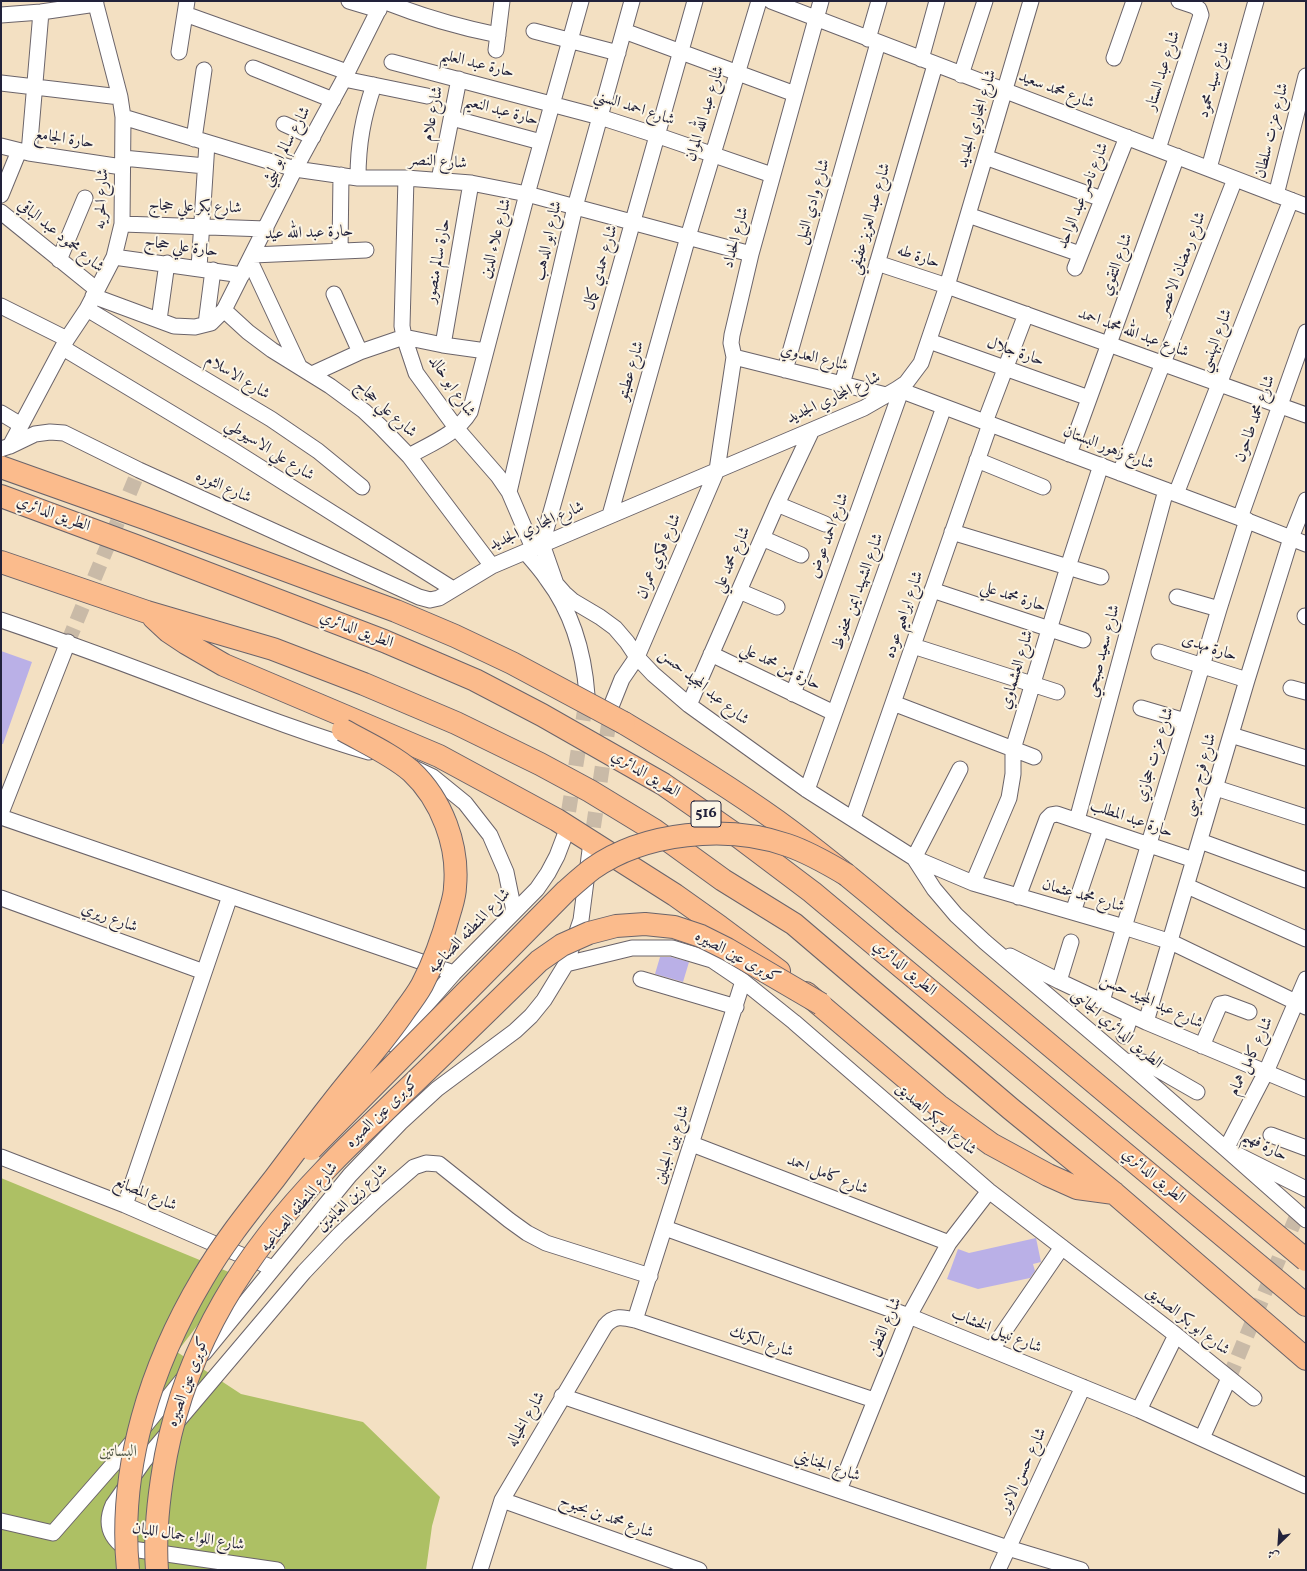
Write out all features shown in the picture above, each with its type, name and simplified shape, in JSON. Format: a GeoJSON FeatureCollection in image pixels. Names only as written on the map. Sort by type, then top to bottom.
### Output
{"type":"FeatureCollection","features":[{"type":"Feature","properties":{"kind":"highway"},"geometry":{"type":"LineString","coordinates":[[1,467],[396,611],[455,636],[512,663],[575,696],[676,754],[777,821],[847,875],[1306,1260]]}},
{"type":"Feature","properties":{"kind":"highway","name":"الطريق الدائري"},"geometry":{"type":"LineString","coordinates":[[1,496],[384,641],[475,680],[542,715],[663,784],[739,837],[812,892],[1306,1305]]}},
{"type":"Feature","properties":{"kind":"highway","name":"516"},"geometry":{"type":"LineString","coordinates":[[1,562],[147,612],[273,649],[364,684],[456,723],[577,784],[654,830],[723,880],[794,924],[1011,1109],[1114,1194],[1306,1359]]}},
{"type":"Feature","properties":{"kind":"highway"},"geometry":{"type":"LineString","coordinates":[[147,612],[168,631],[218,661],[244,674],[439,756],[557,820],[629,865],[764,959],[821,1004],[939,1106],[991,1144],[1048,1176],[1077,1188],[1114,1194]]}},
{"type":"Feature","properties":{"kind":"highway","name":"كوبرى عين الصيره"},"geometry":{"type":"LineString","coordinates":[[128,1570],[126,1512],[130,1478],[139,1429],[151,1389],[184,1313],[203,1277],[249,1209],[392,1028],[421,986],[443,939],[455,889],[455,856],[447,825],[432,796],[411,772],[385,753],[290,702],[244,674]]}},
{"type":"Feature","properties":{"kind":"highway"},"geometry":{"type":"LineString","coordinates":[[249,1209],[299,1161],[566,891],[592,869],[622,853],[653,841],[686,835],[720,833],[754,836],[786,844],[818,857],[847,875]]}},
{"type":"Feature","properties":{"kind":"highway","name":"كوبرى عين الصيره"},"geometry":{"type":"LineString","coordinates":[[157,1570],[157,1512],[162,1477],[173,1424],[192,1363],[228,1292],[273,1230],[325,1170],[539,961],[562,945],[596,931],[616,926],[645,924],[674,927],[701,936],[821,1004]]}},
{"type":"Feature","properties":{"kind":"street"},"geometry":{"type":"LineString","coordinates":[[349,1],[381,4],[458,27],[497,43],[502,1]]}},
{"type":"Feature","properties":{"kind":"street","name":"شارع علاء الدين"},"geometry":{"type":"LineString","coordinates":[[409,456],[457,429],[466,420],[470,412],[541,142],[581,1]]}},
{"type":"Feature","properties":{"kind":"street","name":"شارع ابو الدهب"},"geometry":{"type":"LineString","coordinates":[[509,492],[575,207],[632,1]]}},
{"type":"Feature","properties":{"kind":"street","name":"شارع حمدي كمال"},"geometry":{"type":"LineString","coordinates":[[534,548],[633,222],[656,135],[695,1]]}},
{"type":"Feature","properties":{"kind":"street","name":"شارع عبد الله الموان"},"geometry":{"type":"LineString","coordinates":[[688,237],[759,1]]}},
{"type":"Feature","properties":{"kind":"street","name":"شارع محمد سعيد"},"geometry":{"type":"LineString","coordinates":[[771,1],[1306,206]]}},
{"type":"Feature","properties":{"kind":"street","name":"شارع الحداد"},"geometry":{"type":"LineString","coordinates":[[717,470],[734,357],[731,343],[732,335],[750,254],[821,1]]}},
{"type":"Feature","properties":{"kind":"street","name":"شارع وادي النيل"},"geometry":{"type":"LineString","coordinates":[[785,370],[873,41],[879,1]]}},
{"type":"Feature","properties":{"kind":"street"},"geometry":{"type":"LineString","coordinates":[[921,59],[938,1]]}},
{"type":"Feature","properties":{"kind":"street"},"geometry":{"type":"LineString","coordinates":[[962,75],[985,1]]}},
{"type":"Feature","properties":{"kind":"street","name":"شارع المجاري الجديد"},"geometry":{"type":"LineString","coordinates":[[430,600],[439,598],[492,566],[864,408],[895,392],[906,383],[922,364],[947,286],[1032,1]]}},
{"type":"Feature","properties":{"kind":"street"},"geometry":{"type":"LineString","coordinates":[[1114,58],[1134,1]]}},
{"type":"Feature","properties":{"kind":"street","name":"شارع عبد الستار"},"geometry":{"type":"LineString","coordinates":[[1158,149],[1200,15],[1199,9],[1179,1]]}},
{"type":"Feature","properties":{"kind":"street","name":"شارع سيد محمود"},"geometry":{"type":"LineString","coordinates":[[1209,168],[1256,1]]}},
{"type":"Feature","properties":{"kind":"street"},"geometry":{"type":"LineString","coordinates":[[1,15],[41,12],[55,6],[96,3]]}},
{"type":"Feature","properties":{"kind":"street","name":"شارع الحريه"},"geometry":{"type":"LineString","coordinates":[[6,448],[22,426],[65,344],[114,257],[122,224],[123,118],[120,97],[96,3]]}},
{"type":"Feature","properties":{"kind":"street","name":"شارع سالم ابو ليثي"},"geometry":{"type":"LineString","coordinates":[[224,310],[295,169],[346,76],[381,4]]}},
{"type":"Feature","properties":{"kind":"street"},"geometry":{"type":"LineString","coordinates":[[179,52],[186,7],[346,76],[374,86],[427,96]]}},
{"type":"Feature","properties":{"kind":"street"},"geometry":{"type":"LineString","coordinates":[[1,195],[24,152],[35,87],[41,12]]}},
{"type":"Feature","properties":{"kind":"street"},"geometry":{"type":"LineString","coordinates":[[534,31],[618,53]]}},
{"type":"Feature","properties":{"kind":"street"},"geometry":{"type":"LineString","coordinates":[[624,31],[795,94]]}},
{"type":"Feature","properties":{"kind":"street","name":"حارة عبد العليم"},"geometry":{"type":"LineString","coordinates":[[392,62],[552,103]]}},
{"type":"Feature","properties":{"kind":"street","name":"شارع عبد العزيز عفيفي"},"geometry":{"type":"LineString","coordinates":[[842,384],[935,65]]}},
{"type":"Feature","properties":{"kind":"street"},"geometry":{"type":"LineString","coordinates":[[253,68],[333,100]]}},
{"type":"Feature","properties":{"kind":"street"},"geometry":{"type":"LineString","coordinates":[[204,70],[200,141],[205,166],[202,226],[206,269],[206,324]]}},
{"type":"Feature","properties":{"kind":"street","name":"شارع عزت سلطان"},"geometry":{"type":"LineString","coordinates":[[1276,195],[1306,76]]}},
{"type":"Feature","properties":{"kind":"street","name":"شارع علام"},"geometry":{"type":"LineString","coordinates":[[439,180],[459,80]]}},
{"type":"Feature","properties":{"kind":"street"},"geometry":{"type":"LineString","coordinates":[[1,83],[120,97]]}},
{"type":"Feature","properties":{"kind":"street"},"geometry":{"type":"LineString","coordinates":[[358,178],[358,155],[361,132],[366,109],[374,86]]}},
{"type":"Feature","properties":{"kind":"street","name":"شارع احمد السني"},"geometry":{"type":"LineString","coordinates":[[552,103],[656,135],[772,175]]}},
{"type":"Feature","properties":{"kind":"street","name":"شارع النصر"},"geometry":{"type":"LineString","coordinates":[[123,118],[295,169],[358,178],[406,178],[471,183],[527,194],[750,254]]}},
{"type":"Feature","properties":{"kind":"street","name":"حارة عبد النعيم"},"geometry":{"type":"LineString","coordinates":[[452,118],[541,142]]}},
{"type":"Feature","properties":{"kind":"street"},"geometry":{"type":"LineString","coordinates":[[284,124],[313,137]]}},
{"type":"Feature","properties":{"kind":"street","name":"شارع ناصر عبد الواحد"},"geometry":{"type":"LineString","coordinates":[[1075,268],[1127,137]]}},
{"type":"Feature","properties":{"kind":"street","name":"حارة الجامع"},"geometry":{"type":"LineString","coordinates":[[1,146],[24,152],[122,163],[205,166]]}},
{"type":"Feature","properties":{"kind":"street","name":"شارع التقوي"},"geometry":{"type":"LineString","coordinates":[[1069,454],[1177,156]]}},
{"type":"Feature","properties":{"kind":"street"},"geometry":{"type":"LineString","coordinates":[[985,157],[1102,199]]}},
{"type":"Feature","properties":{"kind":"street"},"geometry":{"type":"LineString","coordinates":[[340,250],[341,175]]}},
{"type":"Feature","properties":{"kind":"street","name":"شارع ابو خالد"},"geometry":{"type":"LineString","coordinates":[[406,178],[402,326],[404,337],[416,373],[457,429],[498,476],[509,492],[534,548]]}},
{"type":"Feature","properties":{"kind":"street","name":"شارع رمضان الاعصر"},"geometry":{"type":"LineString","coordinates":[[1120,473],[1164,364],[1235,179]]}},
{"type":"Feature","properties":{"kind":"street","name":"حارة سالم منصور"},"geometry":{"type":"LineString","coordinates":[[443,345],[471,183]]}},
{"type":"Feature","properties":{"kind":"street"},"geometry":{"type":"LineString","coordinates":[[59,260],[85,198]]}},
{"type":"Feature","properties":{"kind":"street","name":"شارع البهنسي"},"geometry":{"type":"LineString","coordinates":[[1171,492],[1220,384],[1292,200]]}},
{"type":"Feature","properties":{"kind":"street","name":"شارع محمود عبد الباقي"},"geometry":{"type":"LineString","coordinates":[[1,212],[59,260],[92,298]]}},
{"type":"Feature","properties":{"kind":"street"},"geometry":{"type":"LineString","coordinates":[[968,215],[1080,254]]}},
{"type":"Feature","properties":{"kind":"street","name":"شارع بكر علي حجاج"},"geometry":{"type":"LineString","coordinates":[[122,224],[266,229]]}},
{"type":"Feature","properties":{"kind":"street","name":"شارع عطيتو"},"geometry":{"type":"LineString","coordinates":[[610,515],[688,237]]}},
{"type":"Feature","properties":{"kind":"street","name":"حارة عبد الله عيد"},"geometry":{"type":"LineString","coordinates":[[251,258],[340,250],[366,250]]}},
{"type":"Feature","properties":{"kind":"street","name":"حارة علي حجاج"},"geometry":{"type":"LineString","coordinates":[[114,257],[167,263],[242,275]]}},
{"type":"Feature","properties":{"kind":"street"},"geometry":{"type":"LineString","coordinates":[[251,258],[299,366]]}},
{"type":"Feature","properties":{"kind":"street"},"geometry":{"type":"LineString","coordinates":[[159,320],[167,263]]}},
{"type":"Feature","properties":{"kind":"street","name":"حارة طه"},"geometry":{"type":"LineString","coordinates":[[877,263],[947,286]]}},
{"type":"Feature","properties":{"kind":"street","name":"شارع عبد الله محمد احمد"},"geometry":{"type":"LineString","coordinates":[[947,286],[1306,415]]}},
{"type":"Feature","properties":{"kind":"street"},"geometry":{"type":"LineString","coordinates":[[334,294],[360,352]]}},
{"type":"Feature","properties":{"kind":"street"},"geometry":{"type":"LineString","coordinates":[[92,298],[174,326],[195,327],[211,323],[224,310]]}},
{"type":"Feature","properties":{"kind":"street","name":"شارع الاسلام"},"geometry":{"type":"LineString","coordinates":[[92,298],[318,451],[362,487]]}},
{"type":"Feature","properties":{"kind":"street","name":"شارع علي الاسيوطي"},"geometry":{"type":"LineString","coordinates":[[1,306],[65,344],[453,589]]}},
{"type":"Feature","properties":{"kind":"street","name":"شارع علي حجاج"},"geometry":{"type":"LineString","coordinates":[[224,310],[248,332],[272,350],[336,390],[364,412],[384,431],[409,456],[492,566]]}},
{"type":"Feature","properties":{"kind":"street","name":"شارع ابراهيم عوده"},"geometry":{"type":"LineString","coordinates":[[853,818],[977,460],[987,423],[1026,314]]}},
{"type":"Feature","properties":{"kind":"street","name":"شارع محمد طاحون"},"geometry":{"type":"LineString","coordinates":[[1243,519],[1306,332]]}},
{"type":"Feature","properties":{"kind":"street"},"geometry":{"type":"LineString","coordinates":[[312,374],[360,352],[404,337],[443,345],[486,351]]}},
{"type":"Feature","properties":{"kind":"street","name":"حارة جلال"},"geometry":{"type":"LineString","coordinates":[[929,341],[1089,398]]}},
{"type":"Feature","properties":{"kind":"street","name":"شارع العدوي"},"geometry":{"type":"LineString","coordinates":[[734,357],[842,384],[895,392]]}},
{"type":"Feature","properties":{"kind":"street","name":"شارع زهور البستان"},"geometry":{"type":"LineString","coordinates":[[895,392],[944,407],[1101,465],[1306,544]]}},
{"type":"Feature","properties":{"kind":"street","name":"شارع احمد عوض"},"geometry":{"type":"LineString","coordinates":[[794,694],[895,392]]}},
{"type":"Feature","properties":{"kind":"street","name":"شارع الشهيد ايمن محفوظ"},"geometry":{"type":"LineString","coordinates":[[807,790],[944,407]]}},
{"type":"Feature","properties":{"kind":"street"},"geometry":{"type":"LineString","coordinates":[[1,413],[22,426]]}},
{"type":"Feature","properties":{"kind":"street","name":"شارع محمد علي"},"geometry":{"type":"LineString","coordinates":[[689,705],[777,504],[812,430]]}},
{"type":"Feature","properties":{"kind":"street","name":"شارع الثوره"},"geometry":{"type":"LineString","coordinates":[[6,448],[35,434],[50,432],[64,433],[175,486],[419,598],[430,600]]}},
{"type":"Feature","properties":{"kind":"street"},"geometry":{"type":"LineString","coordinates":[[977,460],[1043,487]]}},
{"type":"Feature","properties":{"kind":"street","name":"شارع العشماوي"},"geometry":{"type":"LineString","coordinates":[[973,884],[1009,798],[1013,749],[1068,567],[1101,465]]}},
{"type":"Feature","properties":{"kind":"street","name":"شارع فكري عمران"},"geometry":{"type":"LineString","coordinates":[[612,704],[622,679],[638,657],[717,470]]}},
{"type":"Feature","properties":{"kind":"street","name":"شارع سعيد صبحي"},"geometry":{"type":"LineString","coordinates":[[1077,820],[1171,492]]}},
{"type":"Feature","properties":{"kind":"street","name":"شارع فرج مرسي"},"geometry":{"type":"LineString","coordinates":[[1146,1022],[1171,942],[1247,680],[1291,538],[1306,500]]}},
{"type":"Feature","properties":{"kind":"street"},"geometry":{"type":"LineString","coordinates":[[777,504],[825,524]]}},
{"type":"Feature","properties":{"kind":"street","name":"شارع عزت حجازي"},"geometry":{"type":"LineString","coordinates":[[1102,1001],[1219,609],[1243,519]]}},
{"type":"Feature","properties":{"kind":"street"},"geometry":{"type":"LineString","coordinates":[[952,532],[1101,577]]}},
{"type":"Feature","properties":{"kind":"street"},"geometry":{"type":"LineString","coordinates":[[762,538],[801,555]]}},
{"type":"Feature","properties":{"kind":"street"},"geometry":{"type":"LineString","coordinates":[[534,548],[548,580],[566,610],[578,643],[586,677],[588,695]]}},
{"type":"Feature","properties":{"kind":"street","name":"شارع عبد المجيد حسن"},"geometry":{"type":"LineString","coordinates":[[534,548],[556,584],[564,593],[615,628],[653,674],[689,705],[807,790],[853,818]]}},
{"type":"Feature","properties":{"kind":"street","name":"حارة محمد علي"},"geometry":{"type":"LineString","coordinates":[[932,590],[1083,640]]}},
{"type":"Feature","properties":{"kind":"street"},"geometry":{"type":"LineString","coordinates":[[739,591],[777,607]]}},
{"type":"Feature","properties":{"kind":"street"},"geometry":{"type":"LineString","coordinates":[[1177,597],[1219,609]]}},
{"type":"Feature","properties":{"kind":"street"},"geometry":{"type":"LineString","coordinates":[[1,620],[68,642],[284,725],[333,742],[397,760],[433,777],[465,803],[490,834],[506,872],[514,911]]}},
{"type":"Feature","properties":{"kind":"street"},"geometry":{"type":"LineString","coordinates":[[1,813],[68,642]]}},
{"type":"Feature","properties":{"kind":"street"},"geometry":{"type":"LineString","coordinates":[[913,646],[1057,692]]}},
{"type":"Feature","properties":{"kind":"street","name":"حارة مهدى"},"geometry":{"type":"LineString","coordinates":[[1159,652],[1247,680]]}},
{"type":"Feature","properties":{"kind":"street","name":"حارة من محمد علي"},"geometry":{"type":"LineString","coordinates":[[711,654],[834,713]]}},
{"type":"Feature","properties":{"kind":"street"},"geometry":{"type":"LineString","coordinates":[[1292,688],[1306,692]]}},
{"type":"Feature","properties":{"kind":"street"},"geometry":{"type":"LineString","coordinates":[[894,703],[1034,756]]}},
{"type":"Feature","properties":{"kind":"street"},"geometry":{"type":"LineString","coordinates":[[1141,708],[1185,722]]}},
{"type":"Feature","properties":{"kind":"street"},"geometry":{"type":"LineString","coordinates":[[1231,736],[1306,758]]}},
{"type":"Feature","properties":{"kind":"street"},"geometry":{"type":"LineString","coordinates":[[914,858],[960,769]]}},
{"type":"Feature","properties":{"kind":"street"},"geometry":{"type":"LineString","coordinates":[[1216,788],[1306,817]]}},
{"type":"Feature","properties":{"kind":"street","name":"حارة عبد المطلب"},"geometry":{"type":"LineString","coordinates":[[1018,897],[1047,819],[1051,815],[1056,814],[1077,820],[1194,860]]}},
{"type":"Feature","properties":{"kind":"street"},"geometry":{"type":"LineString","coordinates":[[1,817],[454,973]]}},
{"type":"Feature","properties":{"kind":"street","name":"شارع محمد عثمان"},"geometry":{"type":"LineString","coordinates":[[853,818],[914,858],[973,884],[1073,912],[1171,942],[1302,1005]]}},
{"type":"Feature","properties":{"kind":"street"},"geometry":{"type":"LineString","coordinates":[[1073,912],[1101,828]]}},
{"type":"Feature","properties":{"kind":"street","name":"شارع المنطقه الصناعيه"},"geometry":{"type":"LineString","coordinates":[[217,1245],[454,973],[537,889],[557,856],[565,835]]}},
{"type":"Feature","properties":{"kind":"street"},"geometry":{"type":"LineString","coordinates":[[1200,841],[1306,880]]}},
{"type":"Feature","properties":{"kind":"street","name":"شارع المنطقه الصناعيه"},"geometry":{"type":"LineString","coordinates":[[1,1521],[53,1533],[123,1453],[350,1175],[400,1123],[437,1089],[515,1030],[531,1016],[544,1000],[566,964],[581,920],[590,850]]}},
{"type":"Feature","properties":{"kind":"street","name":"الطريق الدائري الجانبى"},"geometry":{"type":"LineString","coordinates":[[914,858],[934,889],[956,915],[985,942],[1125,1061],[1302,1217]]}},
{"type":"Feature","properties":{"kind":"street"},"geometry":{"type":"LineString","coordinates":[[1187,886],[1306,939]]}},
{"type":"Feature","properties":{"kind":"street"},"geometry":{"type":"LineString","coordinates":[[125,1205],[230,896]]}},
{"type":"Feature","properties":{"kind":"street","name":"شارع ريري"},"geometry":{"type":"LineString","coordinates":[[1,898],[204,972]]}},
{"type":"Feature","properties":{"kind":"street","name":"شارع عبد المجيد حسن"},"geometry":{"type":"LineString","coordinates":[[985,942],[1060,982],[1146,1022],[1306,1090]]}},
{"type":"Feature","properties":{"kind":"street"},"geometry":{"type":"LineString","coordinates":[[1060,982],[1071,942]]}},
{"type":"Feature","properties":{"kind":"street","name":"شارع ابو بكر الصديق"},"geometry":{"type":"LineString","coordinates":[[566,964],[632,948],[672,948],[712,960],[743,981],[794,1022],[989,1191],[1176,1335],[1254,1398]]}},
{"type":"Feature","properties":{"kind":"street"},"geometry":{"type":"LineString","coordinates":[[641,979],[736,1007]]}},
{"type":"Feature","properties":{"kind":"street","name":"شارع كامل همام"},"geometry":{"type":"LineString","coordinates":[[1226,1149],[1302,1005],[1306,979]]}},
{"type":"Feature","properties":{"kind":"street","name":"شارع بين الجبلين"},"geometry":{"type":"LineString","coordinates":[[636,1320],[743,981]]}},
{"type":"Feature","properties":{"kind":"street"},"geometry":{"type":"LineString","coordinates":[[1202,1046],[1220,1004],[1225,1003],[1249,1012]]}},
{"type":"Feature","properties":{"kind":"street"},"geometry":{"type":"LineString","coordinates":[[1124,1036],[1131,1015]]}},
{"type":"Feature","properties":{"kind":"street"},"geometry":{"type":"LineString","coordinates":[[1125,1061],[1143,1062],[1150,1065],[1197,1092]]}},
{"type":"Feature","properties":{"kind":"street"},"geometry":{"type":"LineString","coordinates":[[1271,1135],[1306,1148]]}},
{"type":"Feature","properties":{"kind":"street","name":"شارع كامل احمد"},"geometry":{"type":"LineString","coordinates":[[692,1144],[949,1242]]}},
{"type":"Feature","properties":{"kind":"street","name":"حارة فهيم"},"geometry":{"type":"LineString","coordinates":[[1226,1149],[1306,1189]]}},
{"type":"Feature","properties":{"kind":"street","name":"شارع المصانع"},"geometry":{"type":"LineString","coordinates":[[1,1157],[125,1205],[273,1268]]}},
{"type":"Feature","properties":{"kind":"street","name":"شارع زين العابدين"},"geometry":{"type":"LineString","coordinates":[[144,1461],[304,1272],[376,1200],[414,1167],[426,1162],[439,1164],[450,1171],[509,1220],[533,1236],[553,1245],[650,1276]]}},
{"type":"Feature","properties":{"kind":"street","name":"شارع القطن"},"geometry":{"type":"LineString","coordinates":[[839,1490],[909,1316],[949,1242],[989,1191]]}},
{"type":"Feature","properties":{"kind":"street"},"geometry":{"type":"LineString","coordinates":[[1302,1217],[1306,1192]]}},
{"type":"Feature","properties":{"kind":"street","name":"شارع نبيل الخشاب"},"geometry":{"type":"LineString","coordinates":[[665,1228],[909,1316],[992,1349],[1139,1410],[1306,1486]]}},
{"type":"Feature","properties":{"kind":"street"},"geometry":{"type":"LineString","coordinates":[[992,1349],[1062,1247]]}},
{"type":"Feature","properties":{"kind":"street","name":"شارع الخياله"},"geometry":{"type":"LineString","coordinates":[[480,1570],[502,1500],[562,1396],[610,1320],[616,1317],[624,1317],[636,1320]]}},
{"type":"Feature","properties":{"kind":"street","name":"شارع الكرنك"},"geometry":{"type":"LineString","coordinates":[[636,1320],[874,1400]]}},
{"type":"Feature","properties":{"kind":"street"},"geometry":{"type":"LineString","coordinates":[[1139,1410],[1176,1335]]}},
{"type":"Feature","properties":{"kind":"street"},"geometry":{"type":"LineString","coordinates":[[1202,1438],[1229,1378]]}},
{"type":"Feature","properties":{"kind":"street","name":"شارع حسن الانور"},"geometry":{"type":"LineString","coordinates":[[998,1570],[1084,1387]]}},
{"type":"Feature","properties":{"kind":"street","name":"شارع الجنايني"},"geometry":{"type":"LineString","coordinates":[[562,1396],[1008,1548],[1081,1570]]}},
{"type":"Feature","properties":{"kind":"street"},"geometry":{"type":"LineString","coordinates":[[123,1453],[144,1461]]}},
{"type":"Feature","properties":{"kind":"street","name":"شارع اللواء جمال اللبان"},"geometry":{"type":"LineString","coordinates":[[144,1461],[113,1505],[110,1512],[108,1519],[111,1533],[120,1544],[125,1548],[277,1570]]}},
{"type":"Feature","properties":{"kind":"street","name":"شارع محمد بن بحبوح"},"geometry":{"type":"LineString","coordinates":[[502,1500],[699,1570]]}},
{"type":"Feature","properties":{"kind":"green space","name":"البساتين"},"geometry":{"type":"Polygon","coordinates":[[[1,1178],[236,1275],[177,1352],[241,1394],[363,1422],[440,1497],[432,1526],[426,1570],[1,1570],[1,1178]]]}},
{"type":"Feature","properties":{"kind":"building"},"geometry":{"type":"Polygon","coordinates":[[[1,651],[32,662],[3,744],[1,744],[1,651]]]}},
{"type":"Feature","properties":{"kind":"building"},"geometry":{"type":"Polygon","coordinates":[[[660,957],[671,957],[689,962],[683,982],[655,974],[660,957]]]}},
{"type":"Feature","properties":{"kind":"building"},"geometry":{"type":"Polygon","coordinates":[[[1036,1238],[1041,1262],[1033,1264],[1035,1271],[1030,1278],[978,1289],[947,1279],[958,1249],[969,1253],[1036,1238]]]}},
{"type":"Feature","properties":{"kind":"tunnel"},"geometry":{"type":"LineString","coordinates":[[68,642],[139,470]]}},
{"type":"Feature","properties":{"kind":"tunnel"},"geometry":{"type":"LineString","coordinates":[[565,834],[587,695]]}},
{"type":"Feature","properties":{"kind":"tunnel"},"geometry":{"type":"LineString","coordinates":[[590,850],[611,708]]}},
{"type":"Feature","properties":{"kind":"tunnel"},"geometry":{"type":"LineString","coordinates":[[1229,1378],[1298,1213]]}}]}
